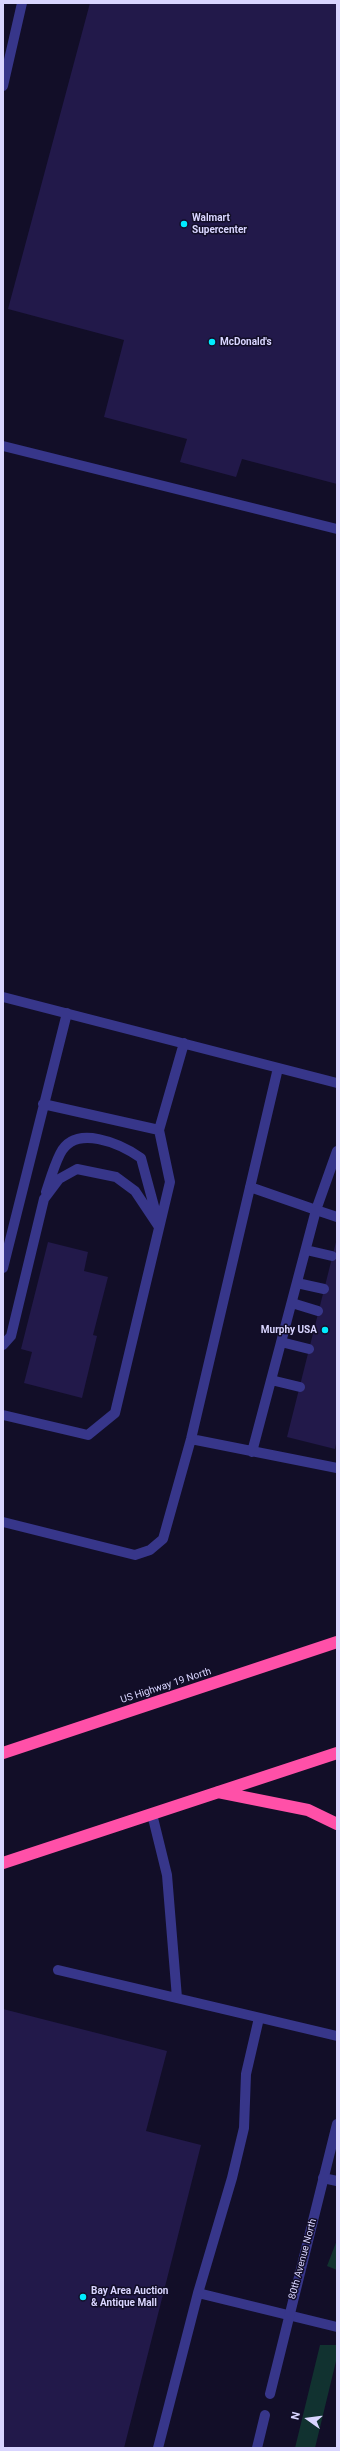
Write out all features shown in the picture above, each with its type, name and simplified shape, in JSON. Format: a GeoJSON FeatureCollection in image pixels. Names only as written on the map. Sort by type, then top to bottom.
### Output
{"type":"FeatureCollection","features":[{"type":"Feature","properties":{"kind":"highway","name":"US Highway 19 North"},"geometry":{"type":"LineString","coordinates":[[3,1753],[337,1642]]}},
{"type":"Feature","properties":{"kind":"highway"},"geometry":{"type":"LineString","coordinates":[[3,1862],[337,1753]]}},
{"type":"Feature","properties":{"kind":"highway"},"geometry":{"type":"LineString","coordinates":[[217,1792],[308,1810],[337,1824]]}},
{"type":"Feature","properties":{"kind":"street"},"geometry":{"type":"LineString","coordinates":[[3,86],[22,3]]}},
{"type":"Feature","properties":{"kind":"street"},"geometry":{"type":"LineString","coordinates":[[3,446],[337,529]]}},
{"type":"Feature","properties":{"kind":"street"},"geometry":{"type":"LineString","coordinates":[[3,997],[337,1083]]}},
{"type":"Feature","properties":{"kind":"street"},"geometry":{"type":"LineString","coordinates":[[3,1268],[67,1013]]}},
{"type":"Feature","properties":{"kind":"street"},"geometry":{"type":"LineString","coordinates":[[3,1415],[88,1435],[115,1412],[170,1182],[159,1130],[184,1043]]}},
{"type":"Feature","properties":{"kind":"street"},"geometry":{"type":"LineString","coordinates":[[3,1522],[135,1555],[157,1546],[167,1530],[278,1068]]}},
{"type":"Feature","properties":{"kind":"street"},"geometry":{"type":"LineString","coordinates":[[43,1104],[159,1130]]}},
{"type":"Feature","properties":{"kind":"street"},"geometry":{"type":"LineString","coordinates":[[3,1345],[11,1336],[44,1199],[60,1153],[70,1142],[88,1138],[115,1143],[142,1158],[160,1227]]}},
{"type":"Feature","properties":{"kind":"street"},"geometry":{"type":"LineString","coordinates":[[252,1452],[316,1210],[337,1151]]}},
{"type":"Feature","properties":{"kind":"street"},"geometry":{"type":"LineString","coordinates":[[44,1199],[59,1179],[77,1169],[116,1177],[135,1191],[160,1227]]}},
{"type":"Feature","properties":{"kind":"street"},"geometry":{"type":"LineString","coordinates":[[250,1188],[337,1216]]}},
{"type":"Feature","properties":{"kind":"street"},"geometry":{"type":"LineString","coordinates":[[306,1250],[332,1256]]}},
{"type":"Feature","properties":{"kind":"street"},"geometry":{"type":"LineString","coordinates":[[297,1283],[324,1289]]}},
{"type":"Feature","properties":{"kind":"street"},"geometry":{"type":"LineString","coordinates":[[292,1303],[318,1311]]}},
{"type":"Feature","properties":{"kind":"street"},"geometry":{"type":"LineString","coordinates":[[281,1342],[309,1349]]}},
{"type":"Feature","properties":{"kind":"street"},"geometry":{"type":"LineString","coordinates":[[271,1380],[300,1387]]}},
{"type":"Feature","properties":{"kind":"street"},"geometry":{"type":"LineString","coordinates":[[190,1439],[337,1468]]}},
{"type":"Feature","properties":{"kind":"street"},"geometry":{"type":"LineString","coordinates":[[152,1814],[167,1875],[177,1998]]}},
{"type":"Feature","properties":{"kind":"street"},"geometry":{"type":"LineString","coordinates":[[58,1970],[337,2036]]}},
{"type":"Feature","properties":{"kind":"street"},"geometry":{"type":"LineString","coordinates":[[158,2448],[198,2294],[232,2178],[244,2128],[246,2074],[259,2018]]}},
{"type":"Feature","properties":{"kind":"street","name":"80th Avenue North"},"geometry":{"type":"LineString","coordinates":[[270,2394],[288,2314],[337,2124]]}},
{"type":"Feature","properties":{"kind":"street"},"geometry":{"type":"LineString","coordinates":[[323,2178],[337,2181]]}},
{"type":"Feature","properties":{"kind":"street"},"geometry":{"type":"LineString","coordinates":[[198,2294],[288,2314],[337,2327]]}},
{"type":"Feature","properties":{"kind":"street"},"geometry":{"type":"LineString","coordinates":[[257,2448],[265,2415]]}},
{"type":"Feature","properties":{"kind":"green space"},"geometry":{"type":"Polygon","coordinates":[[[337,2240],[337,2270],[327,2266],[337,2240]]]}},
{"type":"Feature","properties":{"kind":"green space"},"geometry":{"type":"Polygon","coordinates":[[[320,2345],[337,2345],[337,2357],[315,2448],[295,2448],[320,2345]]]}},
{"type":"Feature","properties":{"kind":"building","name":"Walmart Supercenter"},"geometry":{"type":"Polygon","coordinates":[[[90,3],[337,3],[337,484],[242,459],[236,477],[180,462],[187,439],[104,417],[124,340],[8,309],[90,3]]]}},
{"type":"Feature","properties":{"kind":"building","name":"Murphy USA"},"geometry":{"type":"Polygon","coordinates":[[[337,1238],[337,1439],[335,1449],[287,1437],[337,1238]]]}},
{"type":"Feature","properties":{"kind":"building"},"geometry":{"type":"Polygon","coordinates":[[[48,1242],[88,1252],[84,1271],[108,1277],[93,1335],[97,1336],[82,1398],[24,1383],[32,1352],[21,1349],[48,1242]]]}},
{"type":"Feature","properties":{"kind":"building","name":"Bay Area Auction & Antique Mall"},"geometry":{"type":"Polygon","coordinates":[[[3,2009],[167,2051],[146,2131],[201,2145],[124,2448],[3,2448],[3,2009]]]}},
{"type":"Feature","properties":{"kind":"place","name":"Walmart Supercenter"},"geometry":{"type":"Point","coordinates":[184,224]}},
{"type":"Feature","properties":{"kind":"place","name":"McDonald's"},"geometry":{"type":"Point","coordinates":[212,342]}},
{"type":"Feature","properties":{"kind":"place","name":"Murphy USA"},"geometry":{"type":"Point","coordinates":[325,1330]}},
{"type":"Feature","properties":{"kind":"place","name":"Bay Area Auction & Antique Mall"},"geometry":{"type":"Point","coordinates":[83,2297]}}]}
